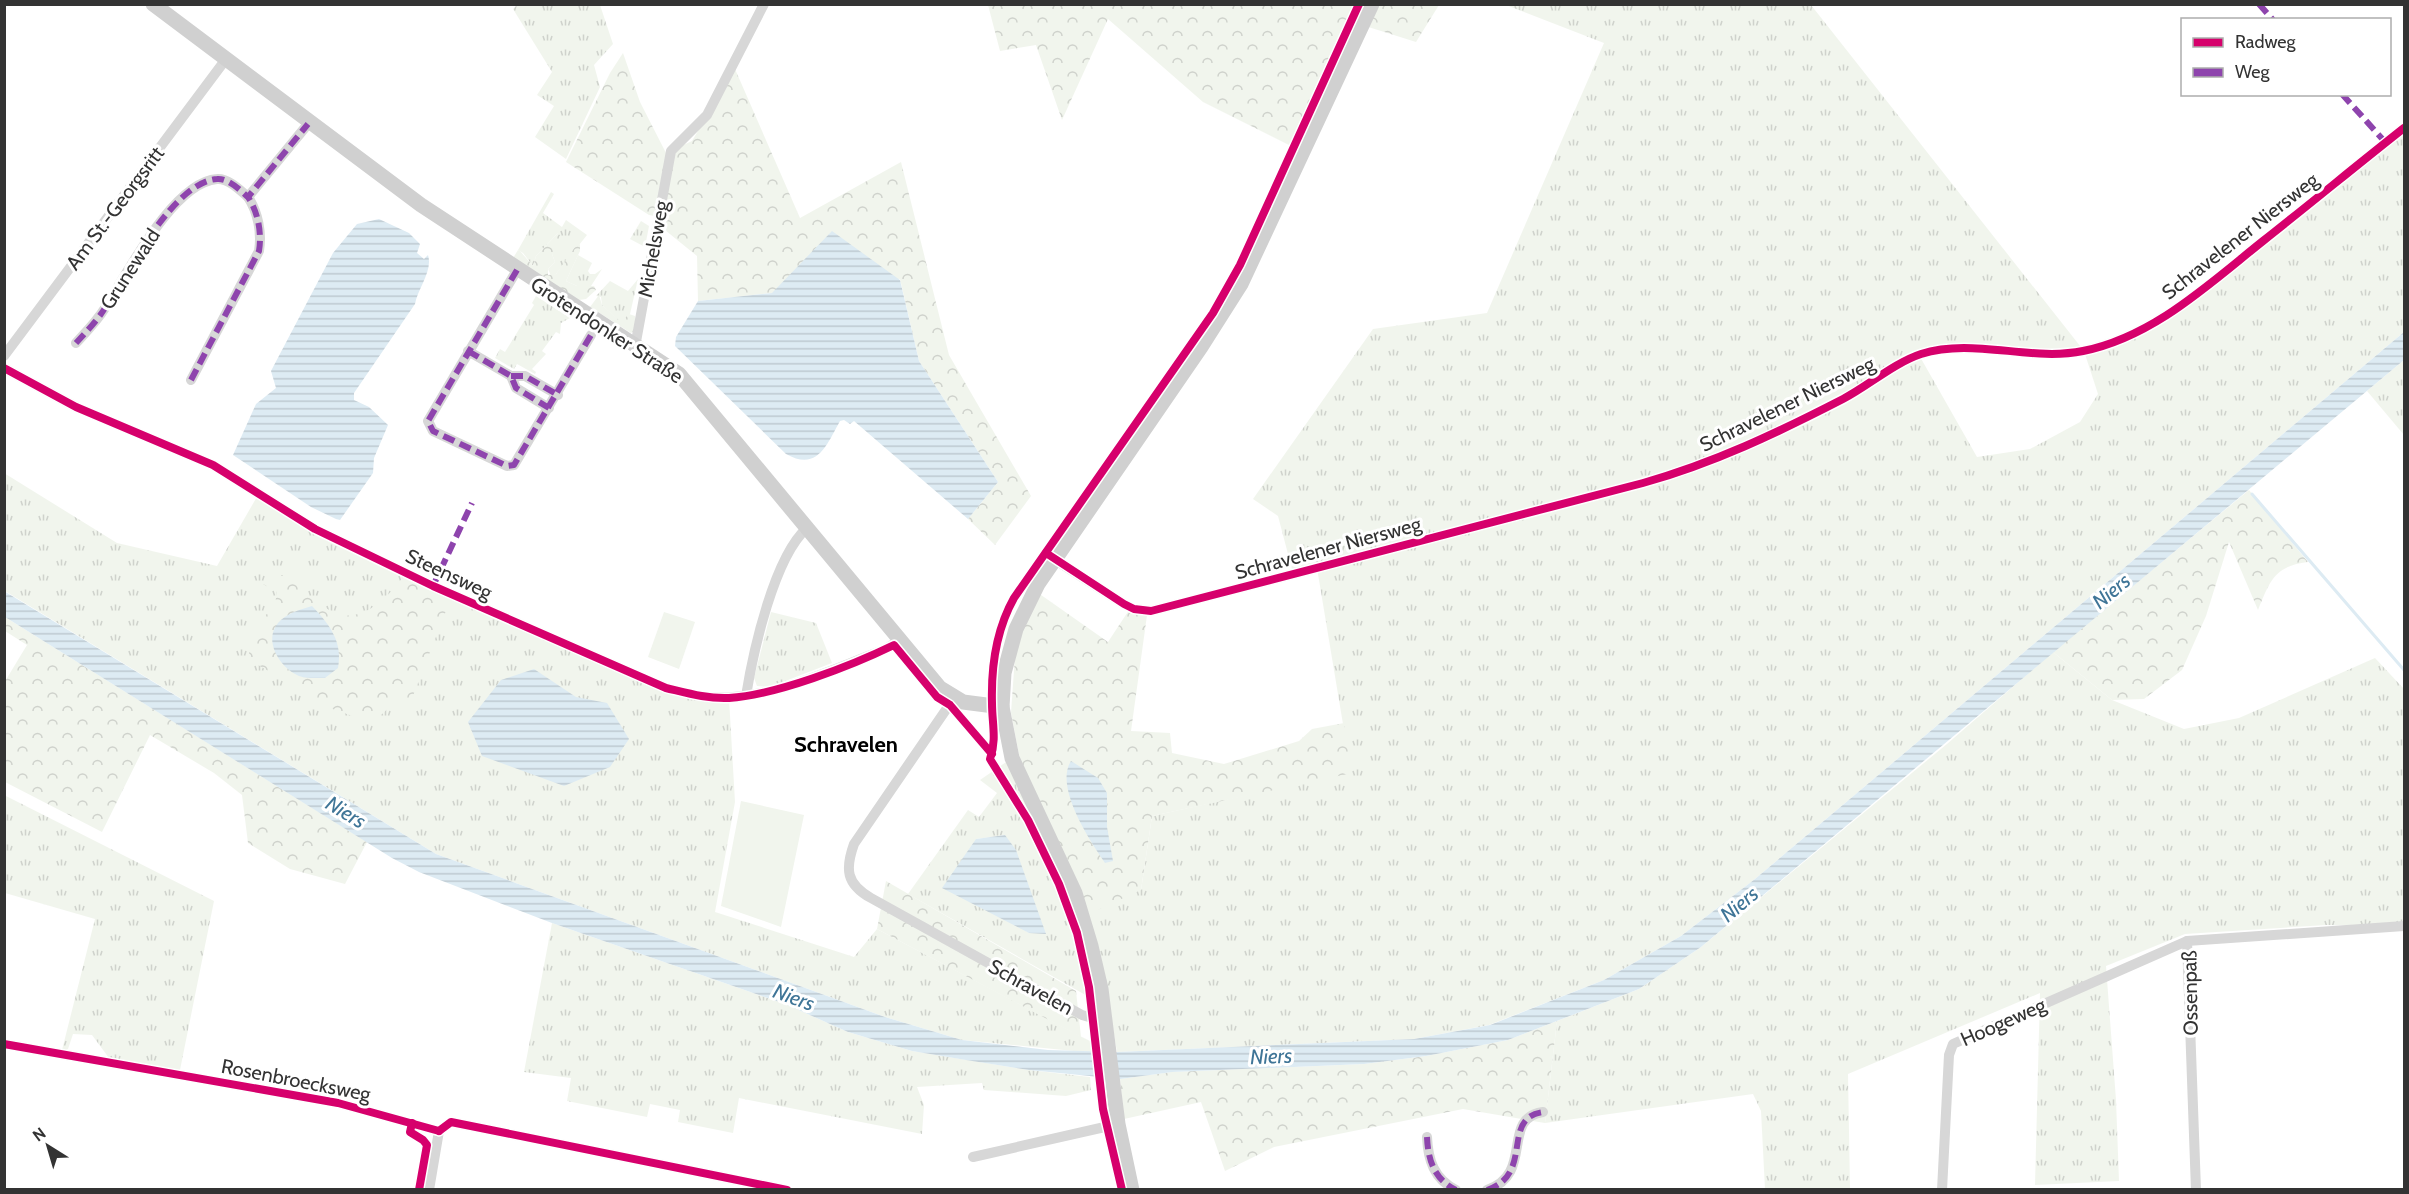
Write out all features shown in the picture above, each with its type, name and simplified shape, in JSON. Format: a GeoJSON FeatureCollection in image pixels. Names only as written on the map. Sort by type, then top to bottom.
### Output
{"type":"FeatureCollection","features":[{"type":"Feature","properties":{"kind":"main road","name":"Grotendonker Straße"},"geometry":{"type":"LineString","coordinates":[[153,4],[308,124],[421,205],[685,380],[940,688],[954,698],[972,704],[1002,707]]}},
{"type":"Feature","properties":{"kind":"main road","name":"Schravelen"},"geometry":{"type":"LineString","coordinates":[[1106,1022],[1101,989],[1083,918],[1066,873],[1012,758],[1002,707],[1004,673],[1016,629],[1038,584],[1202,347],[1241,284],[1372,4]]}},
{"type":"Feature","properties":{"kind":"main road"},"geometry":{"type":"LineString","coordinates":[[1106,1022],[1118,1124],[1132,1190]]}},
{"type":"Feature","properties":{"kind":"street","name":"Michelsweg"},"geometry":{"type":"LineString","coordinates":[[636,347],[671,151],[707,115],[764,4]]}},
{"type":"Feature","properties":{"kind":"street","name":"Am St.-Georgsritt"},"geometry":{"type":"LineString","coordinates":[[4,356],[226,59]]}},
{"type":"Feature","properties":{"kind":"street"},"geometry":{"type":"LineString","coordinates":[[191,381],[259,251],[261,240],[255,208],[248,197],[308,124]]}},
{"type":"Feature","properties":{"kind":"street","name":"Schravelener Niersweg"},"geometry":{"type":"LineString","coordinates":[[1054,559],[1124,604],[1134,609],[1151,611],[1700,466],[1737,452],[1845,398],[1918,355],[1938,350],[1968,349],[2066,353],[2084,351],[2133,334],[2189,300],[2404,128]]}},
{"type":"Feature","properties":{"kind":"street","name":"Grunewald"},"geometry":{"type":"LineString","coordinates":[[76,343],[104,311],[141,246],[176,205],[203,184],[217,179],[227,181],[248,197]]}},
{"type":"Feature","properties":{"kind":"street"},"geometry":{"type":"LineString","coordinates":[[517,270],[428,421],[433,431],[511,466],[521,458],[591,335]]}},
{"type":"Feature","properties":{"kind":"street"},"geometry":{"type":"LineString","coordinates":[[468,351],[511,376],[525,376],[558,394]]}},
{"type":"Feature","properties":{"kind":"street","name":"Steensweg"},"geometry":{"type":"LineString","coordinates":[[4,368],[76,407],[213,465],[315,529],[476,604],[666,688],[704,697],[746,696],[772,692],[884,650],[900,640]]}},
{"type":"Feature","properties":{"kind":"street"},"geometry":{"type":"LineString","coordinates":[[511,376],[516,388],[549,408]]}},
{"type":"Feature","properties":{"kind":"street"},"geometry":{"type":"LineString","coordinates":[[746,696],[752,657],[773,589],[793,545],[807,528]]}},
{"type":"Feature","properties":{"kind":"street","name":"Schravelen"},"geometry":{"type":"LineString","coordinates":[[954,698],[854,844],[847,871],[850,879],[854,886],[871,898],[1082,1015],[1106,1022]]}},
{"type":"Feature","properties":{"kind":"street","name":"Ossenpaß"},"geometry":{"type":"LineString","coordinates":[[2196,1190],[2187,941],[2404,926]]}},
{"type":"Feature","properties":{"kind":"street","name":"Hoogeweg"},"geometry":{"type":"LineString","coordinates":[[1942,1190],[1948,1055],[1953,1044],[2187,941]]}},
{"type":"Feature","properties":{"kind":"street","name":"Rosenbroecksweg"},"geometry":{"type":"LineString","coordinates":[[4,1044],[338,1103],[439,1131],[451,1122],[787,1190]]}},
{"type":"Feature","properties":{"kind":"street"},"geometry":{"type":"LineString","coordinates":[[1487,1190],[1503,1181],[1510,1172],[1516,1160],[1518,1134],[1522,1123],[1530,1116],[1543,1112]]}},
{"type":"Feature","properties":{"kind":"street"},"geometry":{"type":"LineString","coordinates":[[973,1157],[1118,1124]]}},
{"type":"Feature","properties":{"kind":"street"},"geometry":{"type":"LineString","coordinates":[[429,1190],[439,1131]]}},
{"type":"Feature","properties":{"kind":"street"},"geometry":{"type":"LineString","coordinates":[[1427,1137],[1428,1153],[1434,1169],[1439,1178],[1456,1190]]}},
{"type":"Feature","properties":{"kind":"green space"},"geometry":{"type":"Polygon","coordinates":[[[517,5],[600,5],[613,44],[594,65],[600,87],[566,159],[535,137],[554,106],[537,95],[552,72],[513,9],[517,5]]]}},
{"type":"Feature","properties":{"kind":"green space"},"geometry":{"type":"Polygon","coordinates":[[[988,5],[1439,5],[1416,42],[1362,25],[1303,152],[1203,102],[1108,19],[1062,120],[1036,45],[1000,51],[988,5]]]}},
{"type":"Feature","properties":{"kind":"green space"},"geometry":{"type":"Polygon","coordinates":[[[1506,5],[1811,5],[2084,351],[2125,337],[2189,300],[2404,128],[2404,332],[1755,879],[1681,936],[1604,980],[1489,1025],[1414,1039],[1117,1052],[1102,965],[1096,1001],[908,894],[968,810],[979,817],[997,793],[980,780],[1012,758],[1141,890],[1152,816],[1351,772],[1317,568],[1293,573],[1278,516],[1253,499],[1373,329],[1487,313],[1604,43],[1506,5]],[[1938,350],[1919,355],[1977,457],[2030,449],[2080,422],[2098,394],[2084,351],[1938,350]],[[1005,835],[976,839],[1010,921],[1029,933],[1005,835]]]}},
{"type":"Feature","properties":{"kind":"green space"},"geometry":{"type":"Polygon","coordinates":[[[623,53],[640,102],[666,153],[692,141],[735,69],[800,218],[901,162],[949,355],[1031,496],[995,545],[968,519],[998,482],[919,361],[900,279],[698,301],[697,256],[660,226],[660,217],[649,215],[566,162],[610,73],[623,53]]]}},
{"type":"Feature","properties":{"kind":"green space"},"geometry":{"type":"Polygon","coordinates":[[[551,192],[554,194],[543,213],[562,227],[566,220],[587,235],[556,274],[551,276],[548,269],[555,262],[552,254],[558,233],[536,256],[533,266],[518,250],[551,192]]]}},
{"type":"Feature","properties":{"kind":"green space"},"geometry":{"type":"Polygon","coordinates":[[[641,221],[649,226],[645,247],[630,239],[641,221]]]}},
{"type":"Feature","properties":{"kind":"green space"},"geometry":{"type":"Polygon","coordinates":[[[558,233],[563,239],[552,254],[555,262],[548,269],[548,275],[556,274],[575,247],[580,244],[580,251],[566,281],[577,286],[594,286],[596,290],[586,299],[579,300],[513,258],[518,250],[533,266],[536,256],[558,233]]]}},
{"type":"Feature","properties":{"kind":"green space"},"geometry":{"type":"Polygon","coordinates":[[[578,255],[592,263],[588,271],[590,274],[595,274],[602,269],[591,286],[577,286],[566,281],[578,255]]]}},
{"type":"Feature","properties":{"kind":"green space"},"geometry":{"type":"Polygon","coordinates":[[[638,279],[630,314],[621,323],[602,305],[601,297],[596,296],[610,281],[628,291],[638,279]]]}},
{"type":"Feature","properties":{"kind":"green space"},"geometry":{"type":"Polygon","coordinates":[[[599,295],[602,305],[621,322],[629,314],[635,316],[635,331],[631,333],[590,307],[599,295]]]}},
{"type":"Feature","properties":{"kind":"green space"},"geometry":{"type":"Polygon","coordinates":[[[536,296],[570,318],[561,323],[560,334],[556,332],[542,351],[546,354],[532,369],[536,372],[535,374],[517,364],[514,369],[495,358],[500,349],[505,352],[534,305],[532,303],[536,296]]]}},
{"type":"Feature","properties":{"kind":"green space"},"geometry":{"type":"Polygon","coordinates":[[[2404,360],[2404,435],[2367,391],[2404,360]]]}},
{"type":"Feature","properties":{"kind":"green space"},"geometry":{"type":"Polygon","coordinates":[[[4,473],[117,543],[217,566],[258,495],[315,529],[666,688],[729,698],[735,802],[715,912],[854,957],[877,929],[1090,1041],[1094,1053],[962,1040],[885,1017],[436,854],[5,591],[4,473]]]}},
{"type":"Feature","properties":{"kind":"green space"},"geometry":{"type":"Polygon","coordinates":[[[2249,490],[2308,562],[2280,571],[2270,583],[2258,610],[2229,542],[2206,616],[2182,670],[2144,699],[2112,700],[2053,652],[2249,490]]]}},
{"type":"Feature","properties":{"kind":"green space"},"geometry":{"type":"Polygon","coordinates":[[[301,573],[307,595],[335,613],[346,615],[356,615],[375,606],[405,575],[451,598],[411,701],[392,705],[372,723],[330,708],[248,659],[255,621],[274,610],[277,592],[263,584],[267,577],[301,573]]]}},
{"type":"Feature","properties":{"kind":"green space"},"geometry":{"type":"Polygon","coordinates":[[[1034,590],[1108,642],[1133,604],[1148,608],[1131,731],[1170,733],[1172,753],[1224,764],[1299,741],[1312,729],[1344,723],[1352,773],[1152,816],[1141,890],[1084,916],[1020,760],[1011,713],[1015,656],[1034,590]]]}},
{"type":"Feature","properties":{"kind":"green space"},"geometry":{"type":"Polygon","coordinates":[[[664,612],[695,622],[679,669],[648,657],[664,612]]]}},
{"type":"Feature","properties":{"kind":"green space"},"geometry":{"type":"Polygon","coordinates":[[[771,612],[816,623],[832,663],[770,687],[757,686],[754,678],[771,612]]]}},
{"type":"Feature","properties":{"kind":"green space"},"geometry":{"type":"Polygon","coordinates":[[[5,617],[367,842],[345,884],[290,869],[248,843],[242,795],[214,773],[150,735],[102,832],[5,782],[4,683],[27,645],[5,631],[5,617]]]}},
{"type":"Feature","properties":{"kind":"green space"},"geometry":{"type":"Polygon","coordinates":[[[2053,652],[2112,700],[2184,729],[2239,718],[2375,658],[2404,689],[2404,921],[2392,926],[2326,925],[2185,934],[2106,966],[2116,1100],[2119,1181],[2035,1185],[2040,993],[1848,1074],[1850,1189],[1765,1189],[1761,1111],[1753,1094],[1545,1123],[1557,1021],[1639,989],[1701,947],[1947,744],[2053,652]]]}},
{"type":"Feature","properties":{"kind":"green space"},"geometry":{"type":"Polygon","coordinates":[[[4,795],[214,901],[180,1070],[109,1058],[92,1035],[73,1034],[68,1049],[61,1054],[95,919],[5,893],[4,795]]]}},
{"type":"Feature","properties":{"kind":"green space"},"geometry":{"type":"Polygon","coordinates":[[[741,801],[804,815],[781,927],[721,906],[741,801]]]}},
{"type":"Feature","properties":{"kind":"green space"},"geometry":{"type":"Polygon","coordinates":[[[886,881],[1076,991],[1081,1037],[877,929],[886,881]]]}},
{"type":"Feature","properties":{"kind":"green space"},"geometry":{"type":"Polygon","coordinates":[[[552,923],[785,1004],[848,1032],[912,1051],[1029,1070],[1090,1077],[1091,1090],[1066,1096],[984,1090],[982,1083],[917,1087],[924,1105],[922,1134],[739,1098],[733,1133],[678,1122],[680,1110],[650,1104],[647,1117],[567,1101],[571,1078],[524,1072],[552,923]]]}},
{"type":"Feature","properties":{"kind":"green space"},"geometry":{"type":"Polygon","coordinates":[[[1557,1021],[1545,1123],[1463,1109],[1274,1147],[1225,1171],[1201,1102],[1124,1119],[1120,1079],[1171,1072],[1364,1064],[1426,1056],[1508,1040],[1557,1021]]]}},
{"type":"Feature","properties":{"kind":"water"},"geometry":{"type":"Polygon","coordinates":[[[379,219],[409,233],[420,244],[417,253],[424,259],[428,255],[429,261],[427,273],[415,304],[354,393],[354,400],[369,407],[388,425],[374,458],[373,473],[340,520],[311,507],[233,455],[256,404],[276,388],[271,371],[333,253],[357,224],[379,219]]]}},
{"type":"Feature","properties":{"kind":"water"},"geometry":{"type":"Polygon","coordinates":[[[832,231],[900,280],[919,361],[998,482],[968,519],[854,421],[850,424],[844,420],[840,421],[826,446],[814,458],[797,459],[786,454],[675,346],[676,337],[698,301],[772,293],[832,231]]]}},
{"type":"Feature","properties":{"kind":"water","name":"Niers"},"geometry":{"type":"Polygon","coordinates":[[[2404,332],[2404,360],[1701,947],[1639,989],[1508,1040],[1426,1056],[1364,1064],[1172,1072],[1120,1079],[1029,1070],[912,1051],[848,1032],[785,1004],[552,923],[419,872],[392,858],[5,617],[4,591],[436,854],[885,1017],[962,1040],[1048,1050],[1117,1052],[1414,1039],[1490,1025],[1604,980],[1681,936],[1755,879],[2404,332]]]}},
{"type":"Feature","properties":{"kind":"water"},"geometry":{"type":"Polygon","coordinates":[[[312,606],[334,634],[339,650],[338,668],[325,678],[297,675],[280,660],[273,645],[272,638],[278,623],[289,614],[312,606]]]}},
{"type":"Feature","properties":{"kind":"water"},"geometry":{"type":"Polygon","coordinates":[[[534,669],[576,697],[607,703],[629,739],[610,767],[564,786],[482,756],[468,722],[501,680],[534,669]]]}},
{"type":"Feature","properties":{"kind":"water"},"geometry":{"type":"Polygon","coordinates":[[[1071,761],[1098,778],[1107,793],[1107,827],[1113,861],[1105,863],[1076,814],[1067,785],[1067,772],[1071,761]]]}},
{"type":"Feature","properties":{"kind":"water"},"geometry":{"type":"Polygon","coordinates":[[[1005,835],[1016,850],[1046,934],[1029,933],[942,888],[976,839],[1005,835]]]}},
{"type":"Feature","properties":{"kind":"waterway"},"geometry":{"type":"LineString","coordinates":[[2252,494],[2404,670]]}},
{"type":"Feature","properties":{"kind":"marked path"},"geometry":{"type":"LineString","coordinates":[[2259,4],[2271,18]]}},
{"type":"Feature","properties":{"kind":"marked path"},"geometry":{"type":"LineString","coordinates":[[2344,96],[2386,143]]}},
{"type":"Feature","properties":{"kind":"marked path"},"geometry":{"type":"LineString","coordinates":[[76,343],[102,313],[152,233],[184,196],[200,184],[221,179],[230,182],[248,197],[308,124]]}},
{"type":"Feature","properties":{"kind":"marked path"},"geometry":{"type":"LineString","coordinates":[[191,380],[259,251],[258,223],[248,197]]}},
{"type":"Feature","properties":{"kind":"marked path"},"geometry":{"type":"LineString","coordinates":[[517,270],[428,421],[433,431],[507,466],[514,465],[591,335]]}},
{"type":"Feature","properties":{"kind":"marked path"},"geometry":{"type":"LineString","coordinates":[[468,351],[511,376],[516,388],[549,408]]}},
{"type":"Feature","properties":{"kind":"marked path"},"geometry":{"type":"LineString","coordinates":[[511,376],[525,376],[558,395]]}},
{"type":"Feature","properties":{"kind":"marked path"},"geometry":{"type":"LineString","coordinates":[[433,586],[472,503]]}},
{"type":"Feature","properties":{"kind":"marked path"},"geometry":{"type":"LineString","coordinates":[[1487,1190],[1501,1182],[1510,1172],[1523,1124],[1530,1116],[1543,1112]]}},
{"type":"Feature","properties":{"kind":"marked path"},"geometry":{"type":"LineString","coordinates":[[1427,1137],[1431,1161],[1437,1174],[1448,1186],[1456,1190]]}},
{"type":"Feature","properties":{"kind":"cycle path"},"geometry":{"type":"LineString","coordinates":[[1122,1190],[1103,1109],[1089,987],[1077,933],[1059,884],[1028,820],[990,759],[994,738],[992,689],[996,649],[1003,623],[1014,598],[1213,313],[1240,265],[1359,4]]}},
{"type":"Feature","properties":{"kind":"cycle path"},"geometry":{"type":"LineString","coordinates":[[1046,553],[1124,604],[1134,609],[1151,611],[1669,475],[1720,457],[1794,424],[1921,354],[1941,349],[1961,348],[2063,354],[2109,344],[2156,321],[2201,291],[2404,128]]}},
{"type":"Feature","properties":{"kind":"cycle path"},"geometry":{"type":"LineString","coordinates":[[4,368],[76,407],[213,465],[315,529],[433,586],[666,688],[713,698],[748,696],[813,678],[894,645],[937,697],[950,705],[992,754]]}},
{"type":"Feature","properties":{"kind":"cycle path"},"geometry":{"type":"LineString","coordinates":[[4,1044],[338,1103],[439,1131]]}},
{"type":"Feature","properties":{"kind":"cycle path"},"geometry":{"type":"LineString","coordinates":[[439,1131],[451,1122],[787,1190]]}},
{"type":"Feature","properties":{"kind":"cycle path"},"geometry":{"type":"LineString","coordinates":[[412,1123],[410,1132],[427,1145],[419,1190]]}},
{"type":"Feature","properties":{"kind":"district","name":"Schravelen"},"geometry":{"type":"Point","coordinates":[846,744]}}]}
